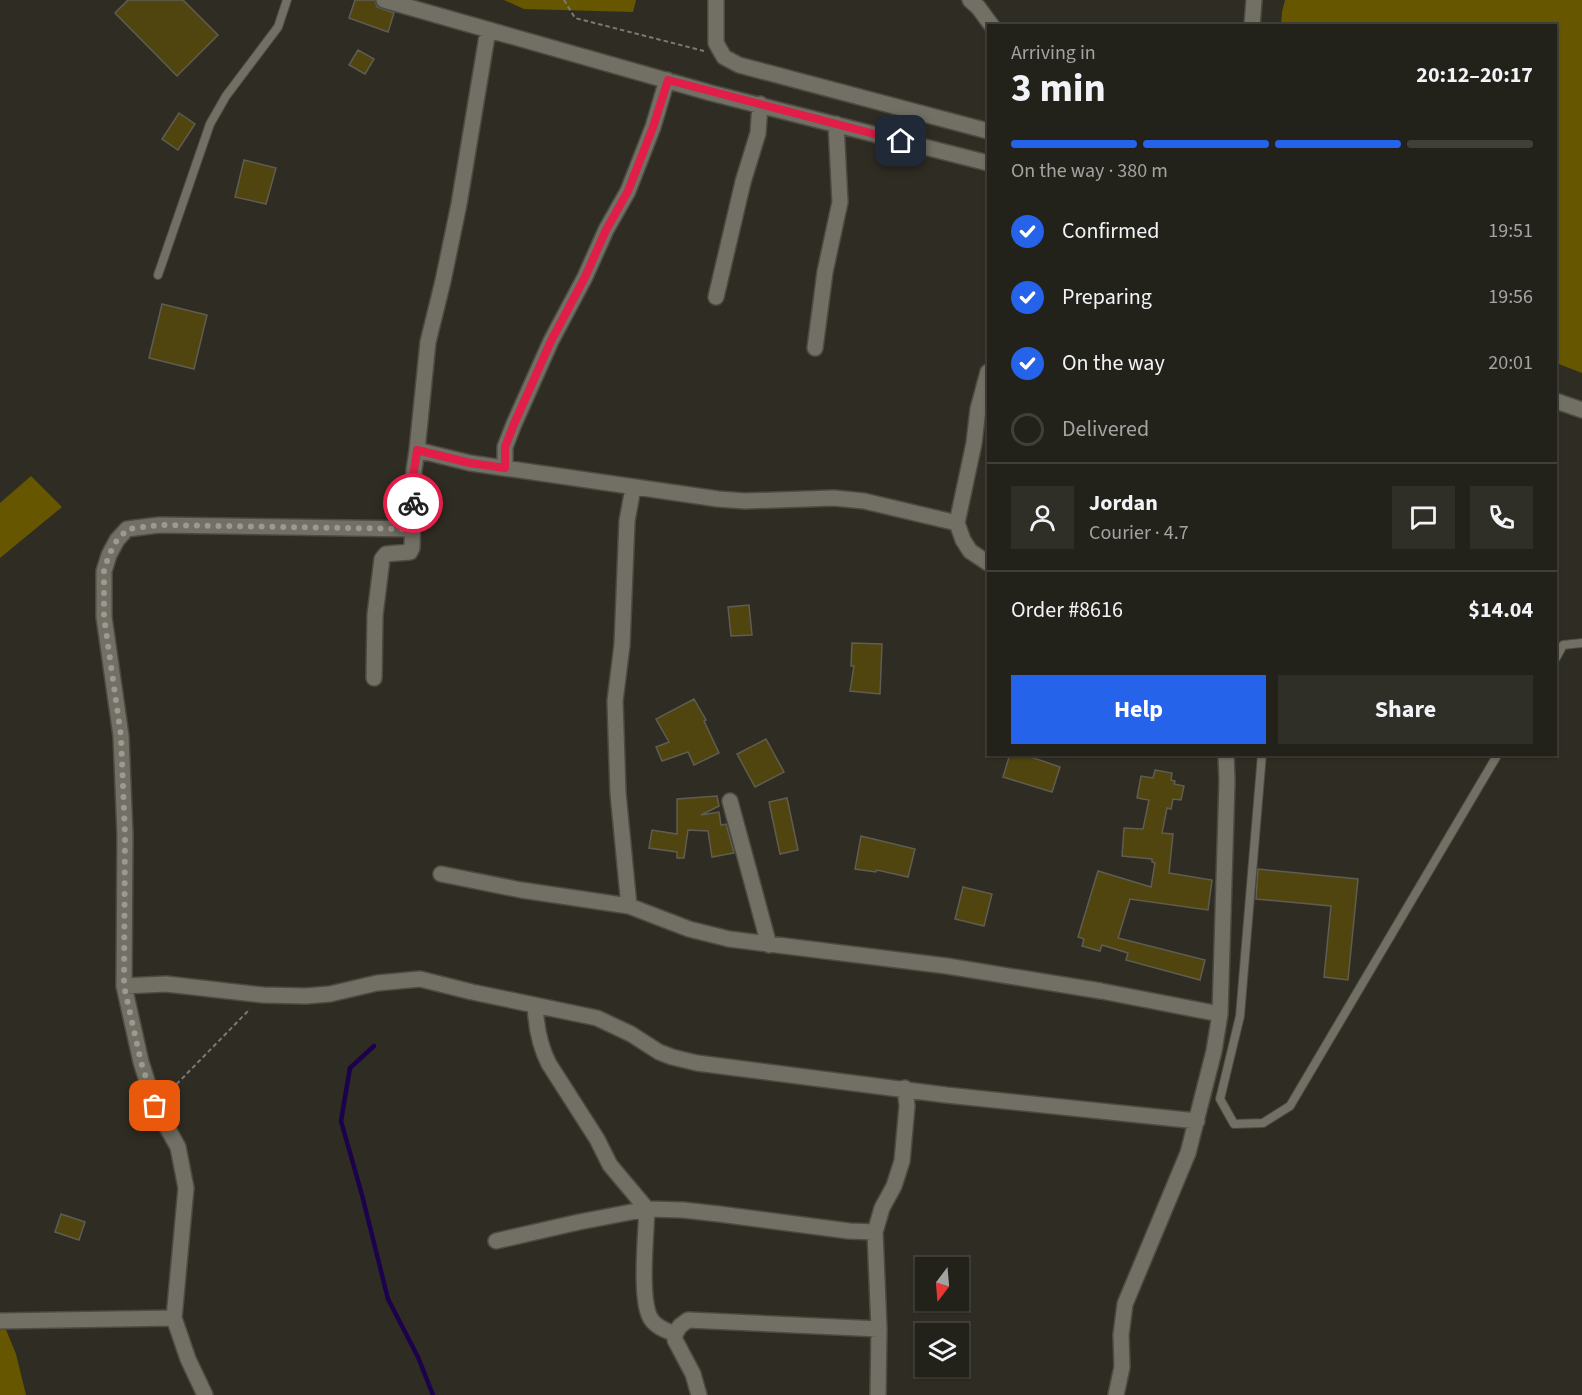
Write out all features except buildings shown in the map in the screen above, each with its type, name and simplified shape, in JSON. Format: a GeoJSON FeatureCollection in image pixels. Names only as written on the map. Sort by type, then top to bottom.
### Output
{"type":"FeatureCollection","features":[{"type":"Feature","properties":{"kind":"street"},"geometry":{"type":"LineString","coordinates":[[384,0],[668,80],[987,163]]}},
{"type":"Feature","properties":{"kind":"street"},"geometry":{"type":"LineString","coordinates":[[717,0],[716,44],[724,57],[739,64],[987,130]]}},
{"type":"Feature","properties":{"kind":"street"},"geometry":{"type":"LineString","coordinates":[[970,0],[991,24]]}},
{"type":"Feature","properties":{"kind":"street"},"geometry":{"type":"LineString","coordinates":[[1252,24],[1254,0]]}},
{"type":"Feature","properties":{"kind":"street"},"geometry":{"type":"LineString","coordinates":[[374,678],[375,615],[382,559],[387,554],[410,552],[413,540],[414,470],[428,342],[459,204],[488,30]]}},
{"type":"Feature","properties":{"kind":"street"},"geometry":{"type":"LineString","coordinates":[[505,468],[505,447],[511,432],[551,341],[628,191],[653,127],[668,80]]}},
{"type":"Feature","properties":{"kind":"street"},"geometry":{"type":"LineString","coordinates":[[716,297],[743,182],[758,133],[760,104]]}},
{"type":"Feature","properties":{"kind":"street"},"geometry":{"type":"LineString","coordinates":[[815,348],[825,272],[840,202],[836,124]]}},
{"type":"Feature","properties":{"kind":"street"},"geometry":{"type":"LineString","coordinates":[[987,376],[978,409],[974,443],[957,523],[970,551],[987,562]]}},
{"type":"Feature","properties":{"kind":"street"},"geometry":{"type":"LineString","coordinates":[[1557,401],[1582,410]]}},
{"type":"Feature","properties":{"kind":"street"},"geometry":{"type":"LineString","coordinates":[[417,450],[470,463],[633,488],[746,501],[799,498],[864,501],[957,523]]}},
{"type":"Feature","properties":{"kind":"street"},"geometry":{"type":"LineString","coordinates":[[628,906],[618,793],[615,701],[622,645],[627,521],[633,488]]}},
{"type":"Feature","properties":{"kind":"street"},"geometry":{"type":"LineString","coordinates":[[205,1395],[188,1359],[174,1318],[186,1188],[178,1147],[155,1106],[141,1062],[124,986],[125,835],[121,736],[104,617],[104,571],[117,540],[128,529],[159,525],[413,529]]}},
{"type":"Feature","properties":{"kind":"street"},"geometry":{"type":"LineString","coordinates":[[1116,1395],[1122,1367],[1121,1335],[1125,1304],[1188,1153],[1214,1051],[1220,1014],[1226,756]]}},
{"type":"Feature","properties":{"kind":"street"},"geometry":{"type":"LineString","coordinates":[[730,801],[769,945]]}},
{"type":"Feature","properties":{"kind":"street"},"geometry":{"type":"LineString","coordinates":[[441,874],[521,890],[628,906],[689,929],[729,939],[947,966],[1101,991],[1220,1014]]}},
{"type":"Feature","properties":{"kind":"street"},"geometry":{"type":"LineString","coordinates":[[124,986],[166,984],[263,995],[306,996],[330,994],[377,983],[420,979],[597,1018],[631,1034],[658,1052],[684,1061],[946,1095],[1197,1121]]}},
{"type":"Feature","properties":{"kind":"street"},"geometry":{"type":"LineString","coordinates":[[535,1005],[538,1035],[549,1064],[597,1139],[610,1165],[647,1209],[645,1290],[648,1314],[662,1328],[675,1334]]}},
{"type":"Feature","properties":{"kind":"street"},"geometry":{"type":"LineString","coordinates":[[878,1395],[879,1329],[875,1232],[882,1208],[894,1186],[902,1161],[907,1106],[905,1088]]}},
{"type":"Feature","properties":{"kind":"street"},"geometry":{"type":"LineString","coordinates":[[496,1241],[647,1209],[682,1210],[840,1230],[875,1232]]}},
{"type":"Feature","properties":{"kind":"street"},"geometry":{"type":"LineString","coordinates":[[0,1321],[174,1318]]}},
{"type":"Feature","properties":{"kind":"street"},"geometry":{"type":"LineString","coordinates":[[699,1395],[693,1374],[675,1340],[675,1334],[680,1326],[688,1320],[879,1329]]}},
{"type":"Feature","properties":{"kind":"lane"},"geometry":{"type":"LineString","coordinates":[[158,275],[210,124],[226,96],[278,27],[286,0]]}},
{"type":"Feature","properties":{"kind":"lane"},"geometry":{"type":"LineString","coordinates":[[1557,656],[1563,645],[1582,643]]}},
{"type":"Feature","properties":{"kind":"lane"},"geometry":{"type":"LineString","coordinates":[[1262,756],[1240,1016],[1220,1098],[1234,1124],[1263,1124],[1290,1106],[1497,756]]}},
{"type":"Feature","properties":{"kind":"path"},"geometry":{"type":"LineString","coordinates":[[564,0],[575,18],[724,57]]}},
{"type":"Feature","properties":{"kind":"path"},"geometry":{"type":"LineString","coordinates":[[155,1106],[263,995]]}},
{"type":"Feature","properties":{"kind":"shaded area"},"geometry":{"type":"Polygon","coordinates":[[[504,0],[636,0],[633,12],[524,9],[504,0]]]}},
{"type":"Feature","properties":{"kind":"shaded area"},"geometry":{"type":"Polygon","coordinates":[[[1285,0],[1582,0],[1582,373],[1557,363],[1557,24],[1281,24],[1285,0]]]}},
{"type":"Feature","properties":{"kind":"shaded area"},"geometry":{"type":"Polygon","coordinates":[[[31,476],[62,507],[0,558],[0,503],[31,476]]]}},
{"type":"Feature","properties":{"kind":"shaded area"},"geometry":{"type":"Polygon","coordinates":[[[0,1315],[16,1354],[26,1395],[0,1395],[0,1315]]]}},
{"type":"Feature","properties":{"kind":"waterway"},"geometry":{"type":"LineString","coordinates":[[374,1046],[350,1068],[341,1121],[388,1299],[418,1357],[433,1395]]}},
{"type":"Feature","properties":{"kind":"way so far"},"geometry":{"type":"LineString","coordinates":[[155,1106],[141,1062],[124,986],[125,835],[121,736],[104,617],[104,571],[109,555],[117,540],[128,529],[159,525],[413,529],[413,503]]}},
{"type":"Feature","properties":{"kind":"route"},"geometry":{"type":"LineString","coordinates":[[413,503],[417,450],[470,463],[505,468],[505,447],[514,424],[551,341],[628,191],[653,127],[668,80],[901,141]]}}]}
